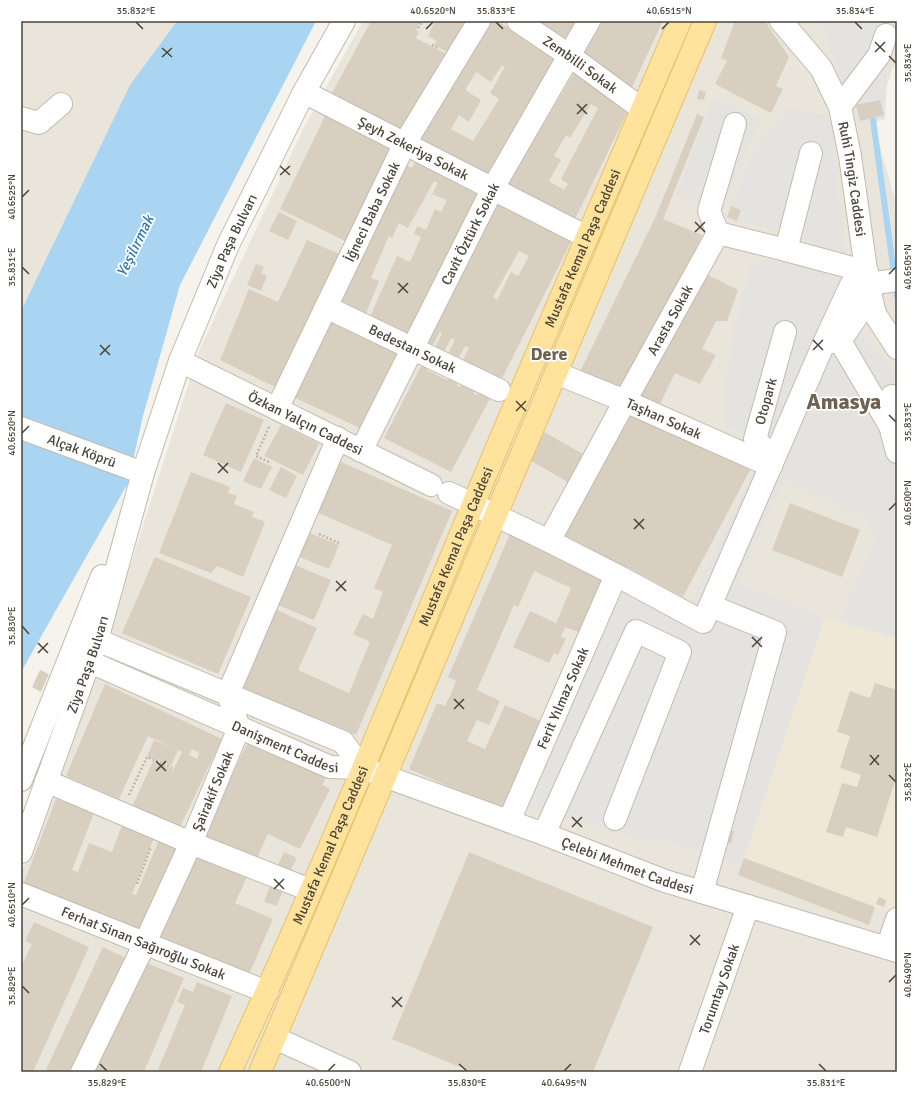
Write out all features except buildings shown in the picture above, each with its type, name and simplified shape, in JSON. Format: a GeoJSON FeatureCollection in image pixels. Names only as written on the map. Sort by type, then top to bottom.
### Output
{"type":"FeatureCollection","features":[{"type":"Feature","properties":{"kind":"main road","name":"Mustafa Kemal Paşa Caddesi"},"geometry":{"type":"LineString","coordinates":[[230,1072],[267,992],[680,21]]}},
{"type":"Feature","properties":{"kind":"main road","name":"Mustafa Kemal Paşa Caddesi"},"geometry":{"type":"LineString","coordinates":[[260,1072],[705,21]]}},
{"type":"Feature","properties":{"kind":"street","name":"Ziya Paşa Bulvarı"},"geometry":{"type":"LineString","coordinates":[[21,852],[90,662],[144,473],[180,362],[228,245],[304,92],[344,21]]}},
{"type":"Feature","properties":{"kind":"street","name":"İğneci Baba Sokak"},"geometry":{"type":"LineString","coordinates":[[277,409],[406,143],[478,21]]}},
{"type":"Feature","properties":{"kind":"street","name":"Zembilli Sokak"},"geometry":{"type":"LineString","coordinates":[[518,21],[570,56],[642,109]]}},
{"type":"Feature","properties":{"kind":"street","name":"Cavit Öztürk Sokak"},"geometry":{"type":"LineString","coordinates":[[361,451],[493,188],[589,21]]}},
{"type":"Feature","properties":{"kind":"street","name":"Ruhi Tingiz Caddesi"},"geometry":{"type":"LineString","coordinates":[[781,21],[821,68],[840,107],[877,283],[875,314],[897,348]]}},
{"type":"Feature","properties":{"kind":"street"},"geometry":{"type":"LineString","coordinates":[[840,107],[879,56],[886,35]]}},
{"type":"Feature","properties":{"kind":"street","name":"Şeyh Zekeriya Sokak"},"geometry":{"type":"LineString","coordinates":[[304,92],[588,237]]}},
{"type":"Feature","properties":{"kind":"street"},"geometry":{"type":"LineString","coordinates":[[21,118],[40,123],[61,104]]}},
{"type":"Feature","properties":{"kind":"street"},"geometry":{"type":"LineString","coordinates":[[735,124],[709,211],[718,233],[786,250],[877,283]]}},
{"type":"Feature","properties":{"kind":"street"},"geometry":{"type":"LineString","coordinates":[[786,250],[811,153]]}},
{"type":"Feature","properties":{"kind":"street","name":"Arasta Sokak"},"geometry":{"type":"LineString","coordinates":[[550,541],[718,233]]}},
{"type":"Feature","properties":{"kind":"street"},"geometry":{"type":"LineString","coordinates":[[702,892],[775,632],[711,606],[771,466],[832,342],[851,285],[877,283]]}},
{"type":"Feature","properties":{"kind":"street","name":"Bedestan Sokak"},"geometry":{"type":"LineString","coordinates":[[326,307],[499,390]]}},
{"type":"Feature","properties":{"kind":"street","name":"Otopark"},"geometry":{"type":"LineString","coordinates":[[771,466],[761,445],[755,439],[784,332]]}},
{"type":"Feature","properties":{"kind":"street"},"geometry":{"type":"LineString","coordinates":[[832,342],[890,426],[897,452]]}},
{"type":"Feature","properties":{"kind":"street","name":"Özkan Yalçın Caddesi"},"geometry":{"type":"LineString","coordinates":[[180,362],[338,438],[361,451],[550,541],[616,574],[703,622],[711,606]]}},
{"type":"Feature","properties":{"kind":"street","name":"Taşhan Sokak"},"geometry":{"type":"LineString","coordinates":[[556,373],[625,401],[771,466]]}},
{"type":"Feature","properties":{"kind":"street","name":"Alçak Köprü"},"geometry":{"type":"LineString","coordinates":[[21,428],[144,473]]}},
{"type":"Feature","properties":{"kind":"street"},"geometry":{"type":"LineString","coordinates":[[239,728],[228,694],[338,438]]}},
{"type":"Feature","properties":{"kind":"street","name":"Ziya Paşa Bulvarı"},"geometry":{"type":"LineString","coordinates":[[21,780],[144,473]]}},
{"type":"Feature","properties":{"kind":"street","name":"Ferit Yılmaz Sokak"},"geometry":{"type":"LineString","coordinates":[[509,821],[616,574]]}},
{"type":"Feature","properties":{"kind":"street"},"geometry":{"type":"LineString","coordinates":[[544,834],[636,630],[680,652],[615,819]]}},
{"type":"Feature","properties":{"kind":"street","name":"Danişment Caddesi"},"geometry":{"type":"LineString","coordinates":[[97,640],[343,742],[362,768]]}},
{"type":"Feature","properties":{"kind":"street","name":"Danişment Caddesi"},"geometry":{"type":"LineString","coordinates":[[90,662],[330,767],[362,768]]}},
{"type":"Feature","properties":{"kind":"street","name":"Şairakif Sokak"},"geometry":{"type":"LineString","coordinates":[[82,1072],[191,843],[239,728]]}},
{"type":"Feature","properties":{"kind":"street","name":"Çelebi Mehmet Caddesi"},"geometry":{"type":"LineString","coordinates":[[362,768],[544,834],[665,881],[892,950]]}},
{"type":"Feature","properties":{"kind":"street"},"geometry":{"type":"LineString","coordinates":[[46,781],[191,843],[310,890]]}},
{"type":"Feature","properties":{"kind":"street","name":"Ferhat Sinan Sağıroğlu Sokak"},"geometry":{"type":"LineString","coordinates":[[21,894],[267,992]]}},
{"type":"Feature","properties":{"kind":"street","name":"Torumtay Sokak"},"geometry":{"type":"LineString","coordinates":[[690,1072],[748,906]]}},
{"type":"Feature","properties":{"kind":"street"},"geometry":{"type":"LineString","coordinates":[[892,950],[897,919]]}},
{"type":"Feature","properties":{"kind":"street"},"geometry":{"type":"LineString","coordinates":[[275,1038],[350,1072]]}},
{"type":"Feature","properties":{"kind":"path"},"geometry":{"type":"LineString","coordinates":[[418,28],[422,21]]}},
{"type":"Feature","properties":{"kind":"path"},"geometry":{"type":"LineString","coordinates":[[271,463],[256,456],[277,409]]}},
{"type":"Feature","properties":{"kind":"path"},"geometry":{"type":"LineString","coordinates":[[121,813],[147,757],[172,768]]}},
{"type":"Feature","properties":{"kind":"path"},"geometry":{"type":"LineString","coordinates":[[137,884],[158,829]]}},
{"type":"Feature","properties":{"kind":"shaded area"},"geometry":{"type":"Polygon","coordinates":[[[21,21],[177,21],[130,85],[21,311],[21,21]]]}},
{"type":"Feature","properties":{"kind":"shaded area"},"geometry":{"type":"Polygon","coordinates":[[[363,21],[897,21],[897,61],[892,69],[875,128],[897,207],[897,1072],[21,1072],[21,874],[111,626],[199,351],[305,125],[363,21]]]}},
{"type":"Feature","properties":{"kind":"shaded area"},"geometry":{"type":"Polygon","coordinates":[[[815,21],[897,21],[897,46],[887,68],[885,119],[858,126],[823,31],[815,21]]]}},
{"type":"Feature","properties":{"kind":"shaded area"},"geometry":{"type":"Polygon","coordinates":[[[713,98],[761,118],[720,217],[676,194],[713,98]]]}},
{"type":"Feature","properties":{"kind":"shaded area"},"geometry":{"type":"Polygon","coordinates":[[[788,107],[830,117],[846,254],[790,234],[737,221],[741,210],[731,206],[750,156],[788,107]]]}},
{"type":"Feature","properties":{"kind":"shaded area"},"geometry":{"type":"Polygon","coordinates":[[[775,258],[843,280],[829,311],[862,332],[897,376],[897,638],[839,621],[875,540],[868,521],[785,480],[737,583],[825,617],[741,866],[656,838],[647,841],[526,806],[627,577],[688,607],[755,467],[755,439],[727,427],[726,385],[732,335],[750,263],[775,258]]]}},
{"type":"Feature","properties":{"kind":"shaded area"},"geometry":{"type":"Polygon","coordinates":[[[825,617],[897,638],[897,915],[744,858],[825,617]]]}},
{"type":"Feature","properties":{"kind":"shaded area"},"geometry":{"type":"Polygon","coordinates":[[[21,917],[34,922],[21,951],[21,917]]]}},
{"type":"Feature","properties":{"kind":"water","name":"Yeşilırmak"},"geometry":{"type":"Polygon","coordinates":[[[177,21],[316,21],[180,285],[143,416],[128,483],[21,672],[21,311],[130,85],[177,21]]]}},
{"type":"Feature","properties":{"kind":"waterway"},"geometry":{"type":"LineString","coordinates":[[873,120],[897,296]]}},
{"type":"Feature","properties":{"kind":"district","name":"Dere"},"geometry":{"type":"Point","coordinates":[549,354]}},
{"type":"Feature","properties":{"kind":"district","name":"Amasya"},"geometry":{"type":"Point","coordinates":[844,401]}}]}
